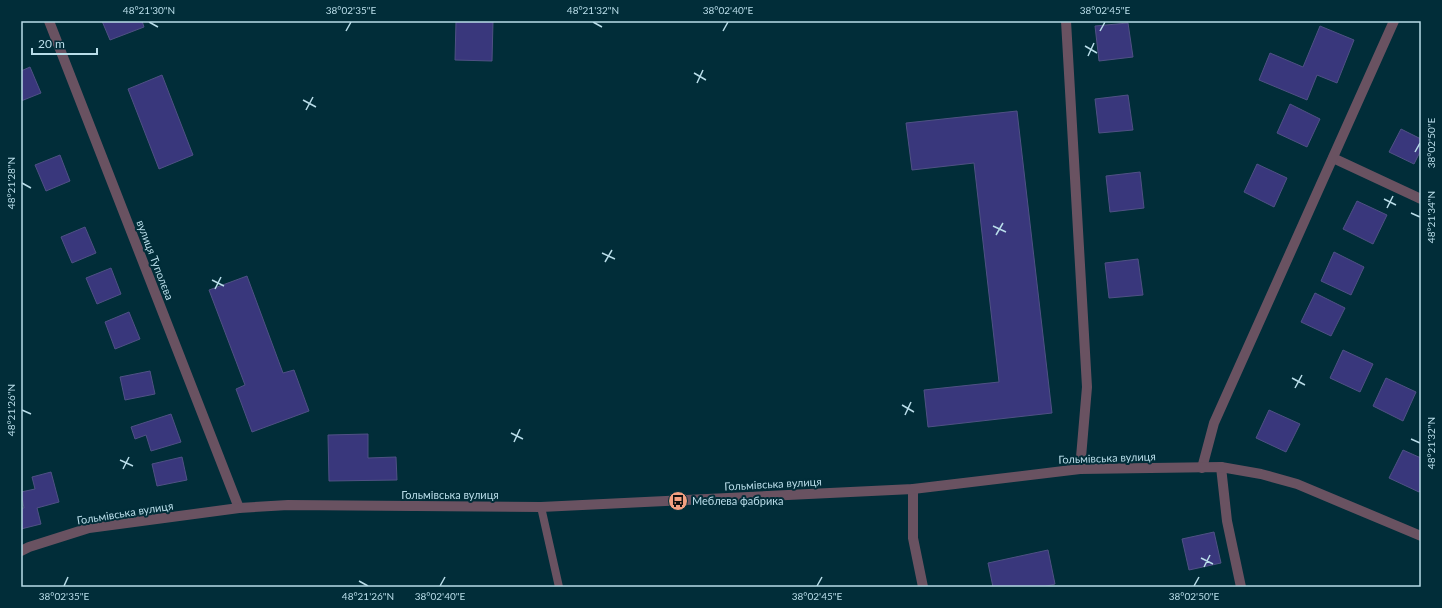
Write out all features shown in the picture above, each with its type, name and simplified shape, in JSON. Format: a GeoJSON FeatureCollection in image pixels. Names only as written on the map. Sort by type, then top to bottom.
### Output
{"type":"FeatureCollection","features":[{"type":"Feature","properties":{"kind":"street","name":"вулиця Туполєва"},"geometry":{"type":"LineString","coordinates":[[49,21],[238,508]]}},
{"type":"Feature","properties":{"kind":"street"},"geometry":{"type":"LineString","coordinates":[[1066,21],[1087,386],[1080,469]]}},
{"type":"Feature","properties":{"kind":"street"},"geometry":{"type":"LineString","coordinates":[[1202,468],[1214,424],[1394,21]]}},
{"type":"Feature","properties":{"kind":"street"},"geometry":{"type":"LineString","coordinates":[[1333,158],[1421,199]]}},
{"type":"Feature","properties":{"kind":"street","name":"Гольмівська вулиця"},"geometry":{"type":"LineString","coordinates":[[21,551],[29,547],[89,528],[238,508],[288,506],[541,507],[913,490],[1080,469],[1221,468],[1261,474],[1297,484],[1421,536]]}},
{"type":"Feature","properties":{"kind":"street"},"geometry":{"type":"LineString","coordinates":[[1221,468],[1227,521],[1242,587]]}},
{"type":"Feature","properties":{"kind":"street"},"geometry":{"type":"LineString","coordinates":[[913,490],[912,538],[923,587]]}},
{"type":"Feature","properties":{"kind":"lane"},"geometry":{"type":"LineString","coordinates":[[541,507],[559,587]]}},
{"type":"Feature","properties":{"kind":"building"},"geometry":{"type":"Polygon","coordinates":[[[102,21],[142,21],[144,27],[110,40],[102,21]]]}},
{"type":"Feature","properties":{"kind":"building"},"geometry":{"type":"Polygon","coordinates":[[[456,21],[493,21],[492,61],[455,60],[456,21]]]}},
{"type":"Feature","properties":{"kind":"building"},"geometry":{"type":"Polygon","coordinates":[[[1128,23],[1133,57],[1099,61],[1095,26],[1128,23]]]}},
{"type":"Feature","properties":{"kind":"building"},"geometry":{"type":"Polygon","coordinates":[[[1320,26],[1354,40],[1337,83],[1317,75],[1307,100],[1259,80],[1270,53],[1303,67],[1320,26]]]}},
{"type":"Feature","properties":{"kind":"building"},"geometry":{"type":"Polygon","coordinates":[[[30,67],[41,93],[21,101],[21,71],[30,67]]]}},
{"type":"Feature","properties":{"kind":"building"},"geometry":{"type":"Polygon","coordinates":[[[162,75],[193,155],[159,169],[128,89],[162,75]]]}},
{"type":"Feature","properties":{"kind":"building"},"geometry":{"type":"Polygon","coordinates":[[[1128,95],[1133,130],[1099,133],[1095,99],[1128,95]]]}},
{"type":"Feature","properties":{"kind":"building"},"geometry":{"type":"Polygon","coordinates":[[[1290,104],[1320,119],[1307,147],[1277,133],[1290,104]]]}},
{"type":"Feature","properties":{"kind":"building"},"geometry":{"type":"Polygon","coordinates":[[[1017,111],[1052,413],[928,427],[924,390],[999,382],[974,163],[912,170],[906,123],[1017,111]]]}},
{"type":"Feature","properties":{"kind":"building"},"geometry":{"type":"Polygon","coordinates":[[[1401,129],[1421,139],[1421,150],[1414,164],[1389,152],[1401,129]]]}},
{"type":"Feature","properties":{"kind":"building"},"geometry":{"type":"Polygon","coordinates":[[[60,155],[70,181],[46,191],[35,165],[60,155]]]}},
{"type":"Feature","properties":{"kind":"building"},"geometry":{"type":"Polygon","coordinates":[[[1257,164],[1287,178],[1274,207],[1244,192],[1257,164]]]}},
{"type":"Feature","properties":{"kind":"building"},"geometry":{"type":"Polygon","coordinates":[[[1140,172],[1144,208],[1110,212],[1106,176],[1140,172]]]}},
{"type":"Feature","properties":{"kind":"building"},"geometry":{"type":"Polygon","coordinates":[[[1357,201],[1387,215],[1373,244],[1343,229],[1357,201]]]}},
{"type":"Feature","properties":{"kind":"building"},"geometry":{"type":"Polygon","coordinates":[[[85,227],[96,253],[72,263],[61,237],[85,227]]]}},
{"type":"Feature","properties":{"kind":"building"},"geometry":{"type":"Polygon","coordinates":[[[1334,252],[1364,267],[1351,295],[1321,281],[1334,252]]]}},
{"type":"Feature","properties":{"kind":"building"},"geometry":{"type":"Polygon","coordinates":[[[1138,259],[1143,295],[1109,298],[1105,263],[1138,259]]]}},
{"type":"Feature","properties":{"kind":"building"},"geometry":{"type":"Polygon","coordinates":[[[111,268],[121,294],[97,304],[86,278],[111,268]]]}},
{"type":"Feature","properties":{"kind":"building"},"geometry":{"type":"Polygon","coordinates":[[[247,276],[283,373],[294,370],[309,411],[252,432],[236,389],[245,385],[209,290],[247,276]]]}},
{"type":"Feature","properties":{"kind":"building"},"geometry":{"type":"Polygon","coordinates":[[[1315,293],[1345,308],[1331,336],[1301,322],[1315,293]]]}},
{"type":"Feature","properties":{"kind":"building"},"geometry":{"type":"Polygon","coordinates":[[[129,312],[140,339],[115,349],[105,322],[129,312]]]}},
{"type":"Feature","properties":{"kind":"building"},"geometry":{"type":"Polygon","coordinates":[[[1343,350],[1373,364],[1360,392],[1330,378],[1343,350]]]}},
{"type":"Feature","properties":{"kind":"building"},"geometry":{"type":"Polygon","coordinates":[[[150,371],[155,394],[125,400],[120,377],[150,371]]]}},
{"type":"Feature","properties":{"kind":"building"},"geometry":{"type":"Polygon","coordinates":[[[1386,378],[1416,392],[1403,421],[1373,406],[1386,378]]]}},
{"type":"Feature","properties":{"kind":"building"},"geometry":{"type":"Polygon","coordinates":[[[1269,410],[1300,424],[1286,452],[1256,438],[1269,410]]]}},
{"type":"Feature","properties":{"kind":"building"},"geometry":{"type":"Polygon","coordinates":[[[171,414],[181,442],[151,451],[146,435],[135,439],[131,427],[171,414]]]}},
{"type":"Feature","properties":{"kind":"building"},"geometry":{"type":"Polygon","coordinates":[[[368,434],[368,458],[396,457],[397,480],[329,481],[328,435],[368,434]]]}},
{"type":"Feature","properties":{"kind":"building"},"geometry":{"type":"Polygon","coordinates":[[[1403,450],[1421,458],[1421,489],[1419,492],[1389,478],[1403,450]]]}},
{"type":"Feature","properties":{"kind":"building"},"geometry":{"type":"Polygon","coordinates":[[[182,457],[187,480],[157,486],[152,464],[182,457]]]}},
{"type":"Feature","properties":{"kind":"building"},"geometry":{"type":"Polygon","coordinates":[[[51,472],[59,502],[37,508],[41,524],[21,529],[21,508],[24,508],[21,492],[35,489],[32,477],[51,472]]]}},
{"type":"Feature","properties":{"kind":"building"},"geometry":{"type":"Polygon","coordinates":[[[1214,532],[1221,563],[1189,570],[1182,539],[1214,532]]]}},
{"type":"Feature","properties":{"kind":"building"},"geometry":{"type":"Polygon","coordinates":[[[1048,550],[1055,584],[1043,587],[993,587],[988,563],[1048,550]]]}},
{"type":"Feature","properties":{"kind":"place","name":"Меблева фабрика"},"geometry":{"type":"Point","coordinates":[678,501]}}]}
